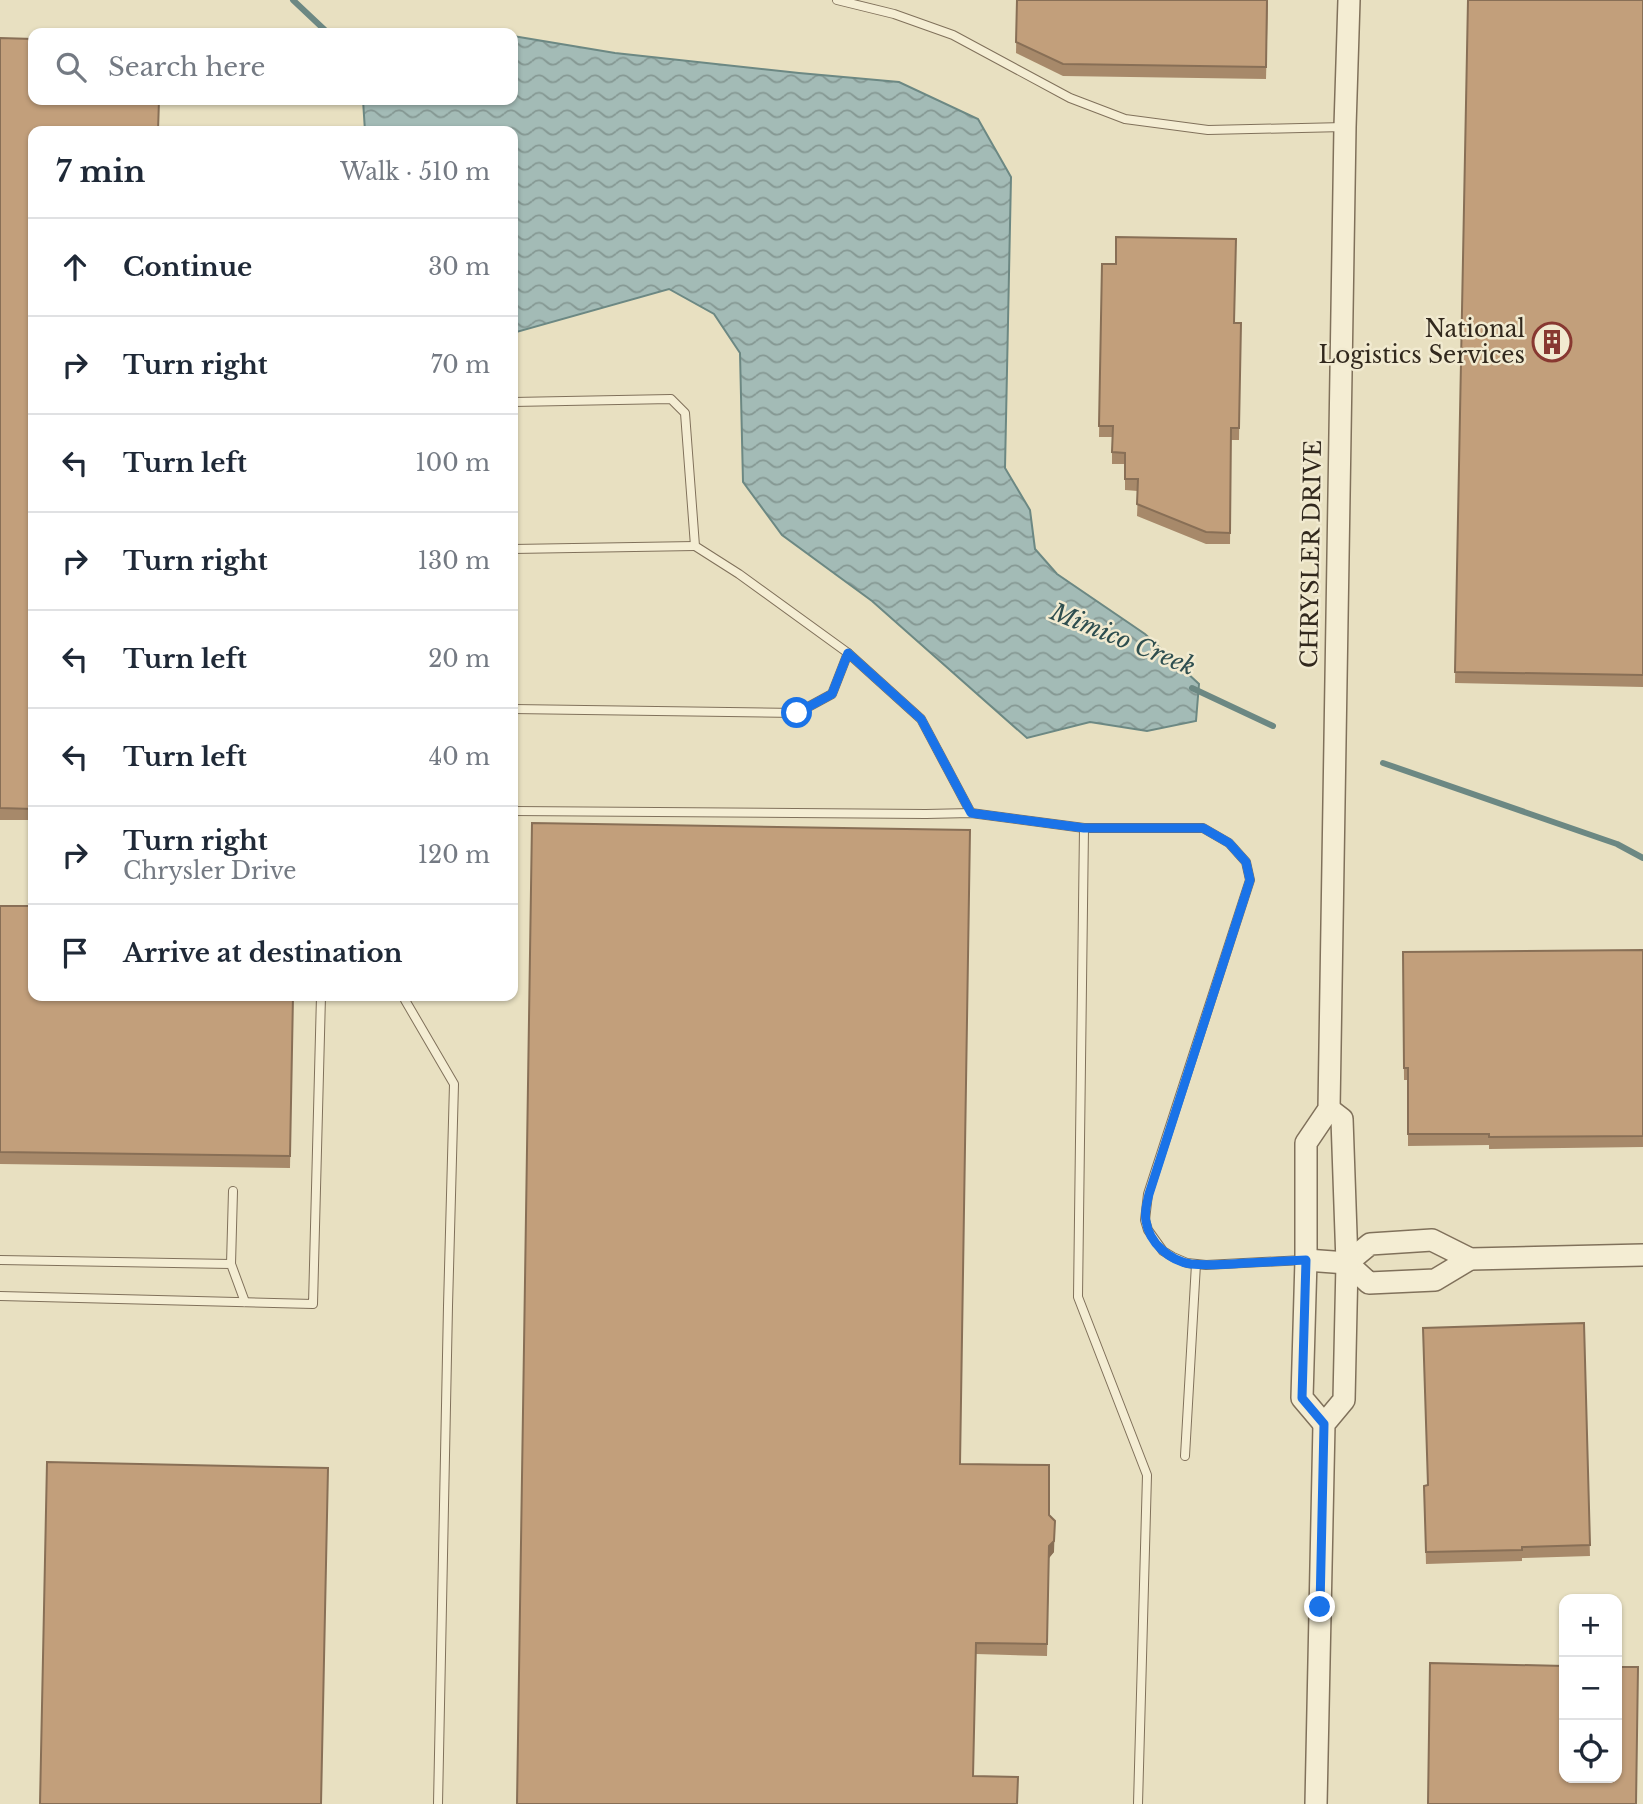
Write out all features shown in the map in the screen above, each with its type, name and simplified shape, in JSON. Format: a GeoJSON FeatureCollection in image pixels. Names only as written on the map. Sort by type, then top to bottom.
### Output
{"type":"FeatureCollection","features":[{"type":"Feature","properties":{"kind":"street","name":"CHRYSLER DRIVE"},"geometry":{"type":"LineString","coordinates":[[1324,1424],[1344,1400],[1347,1263],[1342,1119],[1329,1109],[1349,0]]}},
{"type":"Feature","properties":{"kind":"street"},"geometry":{"type":"LineString","coordinates":[[1316,1804],[1324,1424],[1302,1398],[1306,1143],[1329,1109]]}},
{"type":"Feature","properties":{"kind":"street"},"geometry":{"type":"LineString","coordinates":[[1347,1263],[1370,1244],[1432,1240],[1470,1259],[1643,1255]]}},
{"type":"Feature","properties":{"kind":"street"},"geometry":{"type":"LineString","coordinates":[[1306,1260],[1347,1263],[1368,1283],[1435,1280],[1470,1259]]}},
{"type":"Feature","properties":{"kind":"lane"},"geometry":{"type":"LineString","coordinates":[[837,0],[894,14],[953,35],[1070,98],[1125,119],[1208,130],[1345,127]]}},
{"type":"Feature","properties":{"kind":"lane"},"geometry":{"type":"LineString","coordinates":[[518,402],[671,399],[685,413],[695,546]]}},
{"type":"Feature","properties":{"kind":"lane"},"geometry":{"type":"LineString","coordinates":[[518,549],[695,546],[739,574],[848,653],[921,719],[971,813]]}},
{"type":"Feature","properties":{"kind":"lane"},"geometry":{"type":"LineString","coordinates":[[518,709],[797,713],[832,694],[848,653]]}},
{"type":"Feature","properties":{"kind":"lane"},"geometry":{"type":"LineString","coordinates":[[518,811],[971,813],[1084,828],[1203,828],[1229,843],[1246,862],[1250,880],[1149,1194],[1145,1220],[1148,1230],[1163,1251],[1187,1263],[1306,1260]]}},
{"type":"Feature","properties":{"kind":"lane"},"geometry":{"type":"LineString","coordinates":[[1084,828],[1078,1297],[1147,1475],[1138,1804]]}},
{"type":"Feature","properties":{"kind":"lane"},"geometry":{"type":"LineString","coordinates":[[0,1296],[313,1304],[321,1001]]}},
{"type":"Feature","properties":{"kind":"lane"},"geometry":{"type":"LineString","coordinates":[[406,1001],[454,1084],[438,1804]]}},
{"type":"Feature","properties":{"kind":"lane"},"geometry":{"type":"LineString","coordinates":[[233,1191],[231,1264],[245,1302]]}},
{"type":"Feature","properties":{"kind":"lane"},"geometry":{"type":"LineString","coordinates":[[0,1260],[231,1264]]}},
{"type":"Feature","properties":{"kind":"lane"},"geometry":{"type":"LineString","coordinates":[[1185,1456],[1196,1264]]}},
{"type":"Feature","properties":{"kind":"water"},"geometry":{"type":"Polygon","coordinates":[[[518,37],[615,53],[899,82],[978,119],[1011,177],[1005,468],[1030,510],[1035,549],[1057,574],[1145,634],[1199,684],[1196,721],[1147,731],[1090,722],[1027,738],[872,601],[782,535],[743,482],[740,353],[714,314],[669,289],[518,332],[518,126],[365,126],[363,105],[518,105],[518,37]]]}},
{"type":"Feature","properties":{"kind":"building"},"geometry":{"type":"Polygon","coordinates":[[[1017,0],[1267,0],[1266,67],[1063,64],[1016,42],[1017,0]]]}},
{"type":"Feature","properties":{"kind":"building","name":"National Logistics Services"},"geometry":{"type":"Polygon","coordinates":[[[1468,0],[1643,0],[1643,675],[1455,672],[1468,0]]]}},
{"type":"Feature","properties":{"kind":"building"},"geometry":{"type":"Polygon","coordinates":[[[0,38],[28,39],[28,105],[159,105],[158,126],[28,126],[28,809],[0,808],[0,38]]]}},
{"type":"Feature","properties":{"kind":"building"},"geometry":{"type":"Polygon","coordinates":[[[1116,237],[1236,239],[1234,323],[1241,323],[1239,428],[1231,428],[1230,533],[1206,532],[1137,504],[1138,479],[1125,479],[1125,453],[1112,452],[1113,426],[1099,426],[1102,264],[1116,264],[1116,237]]]}},
{"type":"Feature","properties":{"kind":"building"},"geometry":{"type":"Polygon","coordinates":[[[532,823],[970,830],[960,1464],[1049,1465],[1049,1515],[1055,1521],[1054,1541],[1049,1546],[1047,1644],[976,1643],[973,1776],[1018,1777],[1017,1804],[517,1804],[532,823]]]}},
{"type":"Feature","properties":{"kind":"building"},"geometry":{"type":"Polygon","coordinates":[[[0,906],[28,906],[28,1001],[293,1001],[290,1156],[0,1152],[0,906]]]}},
{"type":"Feature","properties":{"kind":"building"},"geometry":{"type":"Polygon","coordinates":[[[1643,950],[1643,1136],[1489,1137],[1489,1134],[1408,1134],[1408,1068],[1404,1068],[1403,952],[1643,950]]]}},
{"type":"Feature","properties":{"kind":"building"},"geometry":{"type":"Polygon","coordinates":[[[1584,1323],[1590,1545],[1426,1552],[1424,1486],[1428,1485],[1423,1328],[1584,1323]]]}},
{"type":"Feature","properties":{"kind":"building"},"geometry":{"type":"Polygon","coordinates":[[[47,1462],[328,1468],[321,1804],[40,1804],[47,1462]]]}},
{"type":"Feature","properties":{"kind":"building"},"geometry":{"type":"Polygon","coordinates":[[[1430,1663],[1559,1666],[1559,1783],[1622,1783],[1622,1667],[1638,1667],[1636,1804],[1428,1804],[1430,1663]]]}},
{"type":"Feature","properties":{"kind":"waterway","name":"Mimico Creek"},"geometry":{"type":"LineString","coordinates":[[293,0],[323,28]]}},
{"type":"Feature","properties":{"kind":"waterway","name":"Mimico Creek"},"geometry":{"type":"LineString","coordinates":[[1192,688],[1273,726]]}},
{"type":"Feature","properties":{"kind":"waterway","name":"Mimico Creek"},"geometry":{"type":"LineString","coordinates":[[1383,763],[1617,844],[1643,858]]}},
{"type":"Feature","properties":{"kind":"place","name":"National Logistics Services"},"geometry":{"type":"Point","coordinates":[1552,342]}},
{"type":"Feature","properties":{"kind":"route"},"geometry":{"type":"LineString","coordinates":[[797,713],[832,694],[848,653],[921,719],[971,813],[1084,828],[1203,828],[1229,843],[1246,862],[1250,880],[1149,1194],[1145,1220],[1148,1230],[1163,1251],[1187,1263],[1206,1265],[1306,1260],[1302,1398],[1324,1424],[1320,1607]]}}]}
